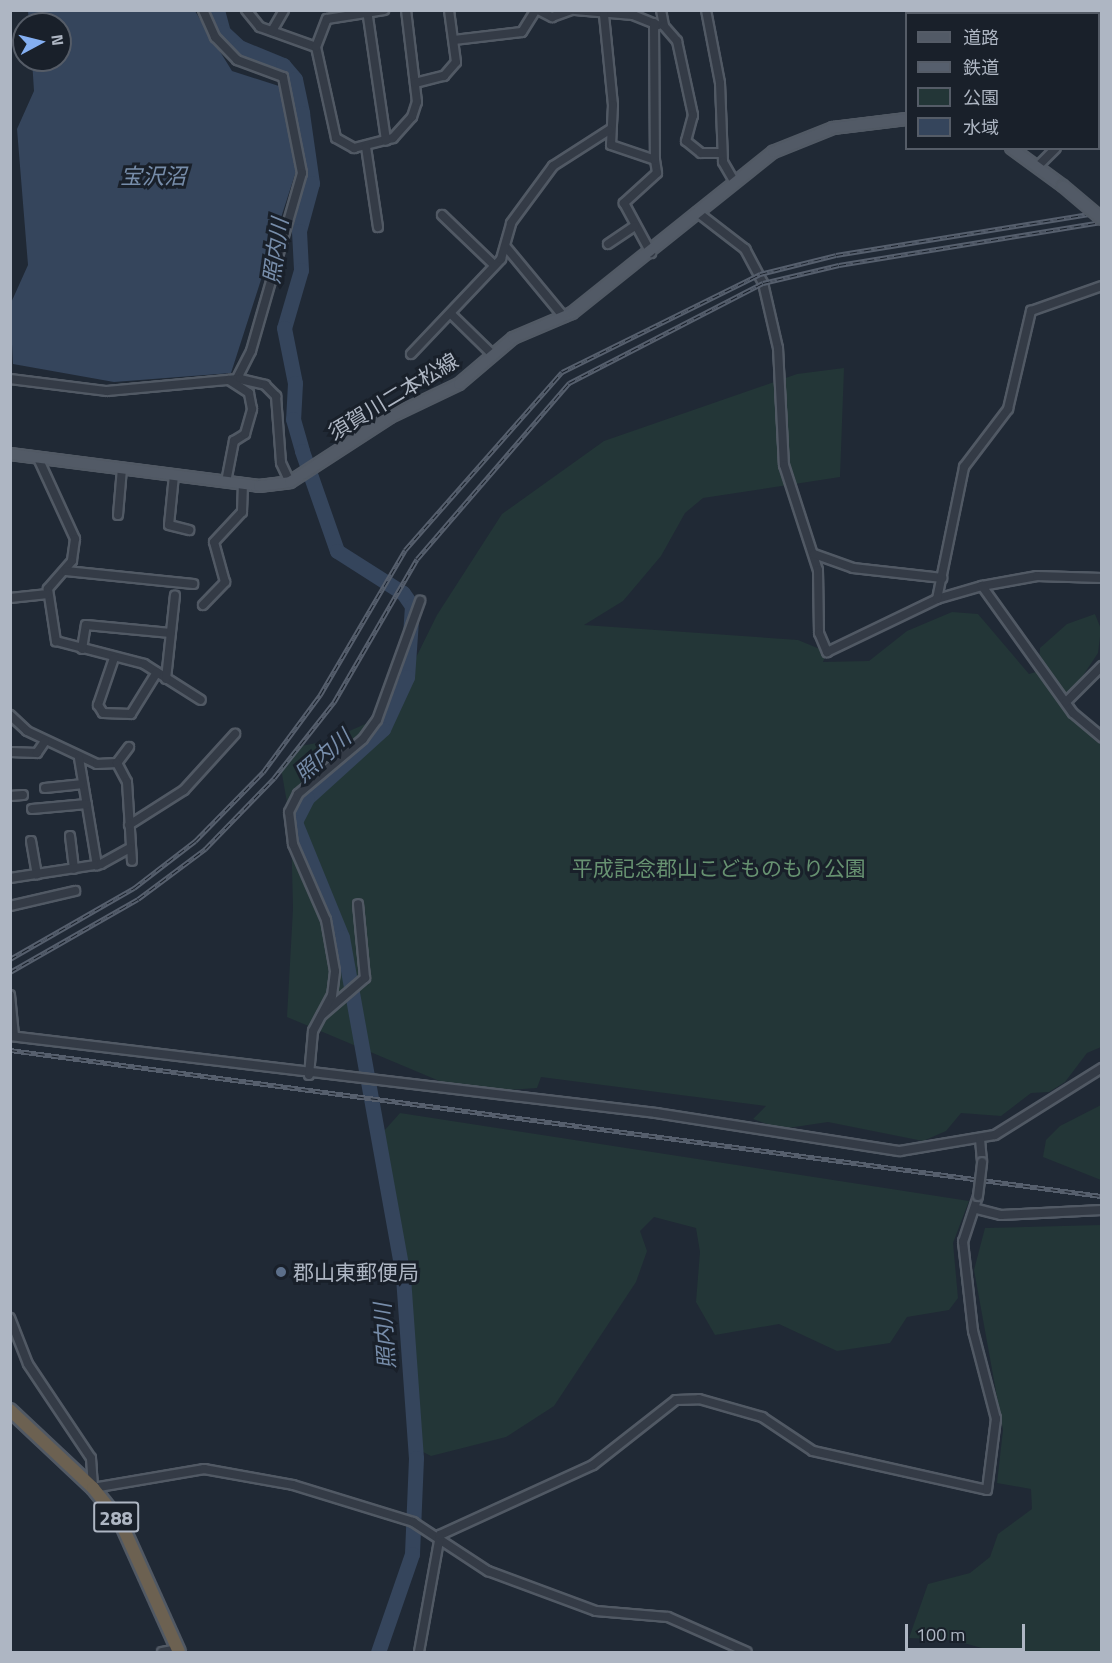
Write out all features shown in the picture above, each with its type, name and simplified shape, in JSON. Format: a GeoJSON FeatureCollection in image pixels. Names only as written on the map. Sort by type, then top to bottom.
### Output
{"type":"FeatureCollection","features":[{"type":"Feature","properties":{"kind":"highway","name":"288"},"geometry":{"type":"LineString","coordinates":[[10,1410],[93,1488],[121,1523],[178,1651]]}},
{"type":"Feature","properties":{"kind":"main road","name":"須賀川二本松線"},"geometry":{"type":"LineString","coordinates":[[294,479],[390,417],[459,384],[491,354],[564,317],[651,253],[697,212],[792,141],[833,128],[905,119]]}},
{"type":"Feature","properties":{"kind":"main road"},"geometry":{"type":"LineString","coordinates":[[1014,150],[1038,166],[1101,219]]}},
{"type":"Feature","properties":{"kind":"main road"},"geometry":{"type":"LineString","coordinates":[[10,454],[243,484],[294,479]]}},
{"type":"Feature","properties":{"kind":"street"},"geometry":{"type":"LineString","coordinates":[[203,10],[215,38],[237,60],[283,77],[302,173],[251,351],[233,380]]}},
{"type":"Feature","properties":{"kind":"street"},"geometry":{"type":"LineString","coordinates":[[246,10],[255,23],[316,47]]}},
{"type":"Feature","properties":{"kind":"street"},"geometry":{"type":"LineString","coordinates":[[272,31],[284,10]]}},
{"type":"Feature","properties":{"kind":"street"},"geometry":{"type":"LineString","coordinates":[[384,10],[326,15],[316,47],[336,138],[347,146],[366,147],[386,141],[412,117],[415,83],[406,10]]}},
{"type":"Feature","properties":{"kind":"street"},"geometry":{"type":"LineString","coordinates":[[415,83],[450,73],[456,63],[449,10]]}},
{"type":"Feature","properties":{"kind":"street"},"geometry":{"type":"LineString","coordinates":[[454,40],[522,32],[537,10],[552,17],[570,10]]}},
{"type":"Feature","properties":{"kind":"street"},"geometry":{"type":"LineString","coordinates":[[575,10],[604,15],[633,15],[664,26]]}},
{"type":"Feature","properties":{"kind":"street"},"geometry":{"type":"LineString","coordinates":[[661,10],[664,26],[677,41],[693,115],[686,141],[701,153],[722,153]]}},
{"type":"Feature","properties":{"kind":"street"},"geometry":{"type":"LineString","coordinates":[[706,10],[720,83],[722,153],[735,183]]}},
{"type":"Feature","properties":{"kind":"street"},"geometry":{"type":"LineString","coordinates":[[367,12],[386,141]]}},
{"type":"Feature","properties":{"kind":"street"},"geometry":{"type":"LineString","coordinates":[[604,15],[613,105],[609,130],[615,150],[655,160]]}},
{"type":"Feature","properties":{"kind":"street"},"geometry":{"type":"LineString","coordinates":[[651,253],[624,203],[657,173],[654,23]]}},
{"type":"Feature","properties":{"kind":"street"},"geometry":{"type":"LineString","coordinates":[[411,354],[451,314],[494,265],[506,247],[511,223],[553,166],[609,130]]}},
{"type":"Feature","properties":{"kind":"street"},"geometry":{"type":"LineString","coordinates":[[366,147],[378,227]]}},
{"type":"Feature","properties":{"kind":"street"},"geometry":{"type":"LineString","coordinates":[[1038,166],[1054,150]]}},
{"type":"Feature","properties":{"kind":"street"},"geometry":{"type":"LineString","coordinates":[[697,212],[744,249],[763,283],[778,348],[784,465],[814,554],[819,638],[827,652],[937,599],[982,586],[1037,576],[1101,578]]}},
{"type":"Feature","properties":{"kind":"street"},"geometry":{"type":"LineString","coordinates":[[442,215],[494,265]]}},
{"type":"Feature","properties":{"kind":"street"},"geometry":{"type":"LineString","coordinates":[[608,244],[635,226]]}},
{"type":"Feature","properties":{"kind":"street"},"geometry":{"type":"LineString","coordinates":[[506,247],[564,317]]}},
{"type":"Feature","properties":{"kind":"street"},"geometry":{"type":"LineString","coordinates":[[937,599],[964,466],[1008,410],[1031,311],[1101,286]]}},
{"type":"Feature","properties":{"kind":"street"},"geometry":{"type":"LineString","coordinates":[[451,314],[491,354]]}},
{"type":"Feature","properties":{"kind":"street"},"geometry":{"type":"LineString","coordinates":[[10,380],[107,391],[233,380],[265,385],[276,396],[279,456],[294,479]]}},
{"type":"Feature","properties":{"kind":"street"},"geometry":{"type":"LineString","coordinates":[[226,482],[234,441],[245,434],[252,409],[249,393],[233,380]]}},
{"type":"Feature","properties":{"kind":"street"},"geometry":{"type":"LineString","coordinates":[[10,598],[48,594],[66,571],[75,539],[38,458]]}},
{"type":"Feature","properties":{"kind":"street"},"geometry":{"type":"LineString","coordinates":[[118,515],[122,468]]}},
{"type":"Feature","properties":{"kind":"street"},"geometry":{"type":"LineString","coordinates":[[174,475],[169,525],[189,530]]}},
{"type":"Feature","properties":{"kind":"street"},"geometry":{"type":"LineString","coordinates":[[202,605],[225,582],[214,542],[242,512],[243,484]]}},
{"type":"Feature","properties":{"kind":"street"},"geometry":{"type":"LineString","coordinates":[[814,554],[853,568],[942,578]]}},
{"type":"Feature","properties":{"kind":"street"},"geometry":{"type":"LineString","coordinates":[[66,571],[193,584]]}},
{"type":"Feature","properties":{"kind":"street"},"geometry":{"type":"LineString","coordinates":[[982,586],[1066,702],[1101,737]]}},
{"type":"Feature","properties":{"kind":"street"},"geometry":{"type":"LineString","coordinates":[[48,594],[56,641],[157,672],[201,700]]}},
{"type":"Feature","properties":{"kind":"street"},"geometry":{"type":"LineString","coordinates":[[166,679],[175,595]]}},
{"type":"Feature","properties":{"kind":"street"},"geometry":{"type":"LineString","coordinates":[[309,1075],[313,1031],[334,989],[331,941],[293,844],[289,812],[298,794],[363,739],[377,720],[420,601]]}},
{"type":"Feature","properties":{"kind":"street"},"geometry":{"type":"LineString","coordinates":[[81,649],[86,625],[171,633]]}},
{"type":"Feature","properties":{"kind":"street"},"geometry":{"type":"LineString","coordinates":[[114,658],[98,703],[103,713],[131,714],[157,672]]}},
{"type":"Feature","properties":{"kind":"street"},"geometry":{"type":"LineString","coordinates":[[1066,702],[1101,666]]}},
{"type":"Feature","properties":{"kind":"street"},"geometry":{"type":"LineString","coordinates":[[10,715],[45,741],[79,758],[117,763]]}},
{"type":"Feature","properties":{"kind":"street"},"geometry":{"type":"LineString","coordinates":[[129,825],[184,790],[235,734]]}},
{"type":"Feature","properties":{"kind":"street"},"geometry":{"type":"LineString","coordinates":[[10,752],[37,753],[45,741]]}},
{"type":"Feature","properties":{"kind":"street"},"geometry":{"type":"LineString","coordinates":[[117,763],[129,747]]}},
{"type":"Feature","properties":{"kind":"street"},"geometry":{"type":"LineString","coordinates":[[79,758],[81,784],[87,804],[97,865]]}},
{"type":"Feature","properties":{"kind":"street"},"geometry":{"type":"LineString","coordinates":[[117,763],[127,782],[132,861]]}},
{"type":"Feature","properties":{"kind":"street"},"geometry":{"type":"LineString","coordinates":[[45,788],[81,784]]}},
{"type":"Feature","properties":{"kind":"street"},"geometry":{"type":"LineString","coordinates":[[10,796],[23,795]]}},
{"type":"Feature","properties":{"kind":"street"},"geometry":{"type":"LineString","coordinates":[[32,809],[87,804]]}},
{"type":"Feature","properties":{"kind":"street"},"geometry":{"type":"LineString","coordinates":[[70,836],[74,869]]}},
{"type":"Feature","properties":{"kind":"street"},"geometry":{"type":"LineString","coordinates":[[31,841],[37,874]]}},
{"type":"Feature","properties":{"kind":"street"},"geometry":{"type":"LineString","coordinates":[[10,878],[97,865],[130,848]]}},
{"type":"Feature","properties":{"kind":"street"},"geometry":{"type":"LineString","coordinates":[[10,906],[75,891]]}},
{"type":"Feature","properties":{"kind":"street"},"geometry":{"type":"LineString","coordinates":[[322,1015],[365,978],[358,904]]}},
{"type":"Feature","properties":{"kind":"street"},"geometry":{"type":"LineString","coordinates":[[10,995],[12,1036],[309,1075],[656,1113],[900,1151],[980,1139],[1008,1130],[1101,1068]]}},
{"type":"Feature","properties":{"kind":"street"},"geometry":{"type":"LineString","coordinates":[[439,1537],[594,1465],[659,1410],[686,1399],[762,1417],[813,1451],[987,1490],[996,1419],[973,1332],[963,1242],[977,1209],[982,1162],[980,1139]]}},
{"type":"Feature","properties":{"kind":"street"},"geometry":{"type":"LineString","coordinates":[[977,1209],[1001,1215],[1101,1210]]}},
{"type":"Feature","properties":{"kind":"street"},"geometry":{"type":"LineString","coordinates":[[10,1318],[32,1371],[91,1458],[93,1488],[215,1469],[332,1495],[413,1522],[502,1576],[603,1613],[668,1617],[747,1653]]}},
{"type":"Feature","properties":{"kind":"street"},"geometry":{"type":"LineString","coordinates":[[419,1653],[439,1537]]}},
{"type":"Feature","properties":{"kind":"street"},"geometry":{"type":"LineString","coordinates":[[162,1653],[178,1651]]}},
{"type":"Feature","properties":{"kind":"green space","name":"平成記念郡山こどものもり公園"},"geometry":{"type":"Polygon","coordinates":[[[844,368],[840,477],[703,498],[685,513],[661,556],[623,601],[584,625],[798,640],[827,652],[823,662],[869,661],[907,631],[952,612],[978,614],[1029,674],[1039,671],[1040,648],[1067,624],[1095,614],[1101,629],[1098,653],[1062,707],[1101,742],[1101,1047],[1087,1053],[1065,1082],[1049,1092],[1031,1093],[1001,1116],[961,1113],[946,1131],[923,1141],[828,1122],[781,1129],[753,1119],[766,1106],[541,1077],[537,1088],[468,1093],[287,1017],[293,909],[291,826],[281,768],[296,747],[327,741],[372,721],[395,700],[437,615],[502,514],[604,441],[797,374],[844,368]]]}},
{"type":"Feature","properties":{"kind":"green space"},"geometry":{"type":"Polygon","coordinates":[[[1101,1105],[1101,1180],[1043,1157],[1046,1140],[1060,1126],[1101,1105]]]}},
{"type":"Feature","properties":{"kind":"green space"},"geometry":{"type":"Polygon","coordinates":[[[400,1113],[969,1201],[953,1243],[958,1298],[949,1310],[907,1317],[890,1343],[837,1351],[779,1324],[715,1335],[696,1302],[700,1252],[696,1228],[654,1217],[640,1231],[647,1251],[636,1282],[554,1406],[506,1437],[431,1456],[417,1449],[409,1280],[383,1171],[383,1132],[400,1113]]]}},
{"type":"Feature","properties":{"kind":"green space"},"geometry":{"type":"Polygon","coordinates":[[[1101,1225],[1101,1652],[996,1652],[953,1640],[909,1638],[928,1584],[970,1573],[990,1557],[998,1534],[1032,1509],[1031,1489],[997,1483],[1003,1430],[974,1270],[985,1228],[1101,1225]]]}},
{"type":"Feature","properties":{"kind":"water","name":"宝沢沼"},"geometry":{"type":"Polygon","coordinates":[[[195,11],[232,71],[282,87],[297,168],[231,373],[114,382],[13,364],[10,305],[28,265],[17,129],[34,91],[33,72],[72,72],[72,12],[28,12],[195,11]]]}},
{"type":"Feature","properties":{"kind":"waterway","name":"照内川"},"geometry":{"type":"LineString","coordinates":[[217,10],[223,32],[239,47],[283,65],[295,79],[302,113],[312,183],[299,231],[301,270],[284,328],[295,383],[293,419],[302,451],[337,551],[403,593],[412,606],[407,677],[383,729],[307,798],[295,822],[342,937],[403,1277],[416,1458],[412,1554],[378,1652]]}},
{"type":"Feature","properties":{"kind":"railway"},"geometry":{"type":"LineString","coordinates":[[10,959],[134,888],[195,841],[263,772],[320,695],[405,550],[562,372],[760,274],[836,255],[1102,212]]}},
{"type":"Feature","properties":{"kind":"railway"},"geometry":{"type":"LineString","coordinates":[[10,972],[138,899],[205,849],[274,778],[334,702],[417,559],[569,383],[763,283],[839,265],[1102,222]]}},
{"type":"Feature","properties":{"kind":"railway"},"geometry":{"type":"LineString","coordinates":[[10,1050],[1102,1196]]}},
{"type":"Feature","properties":{"kind":"place","name":"郡山東郵便局"},"geometry":{"type":"Point","coordinates":[281,1272]}}]}
